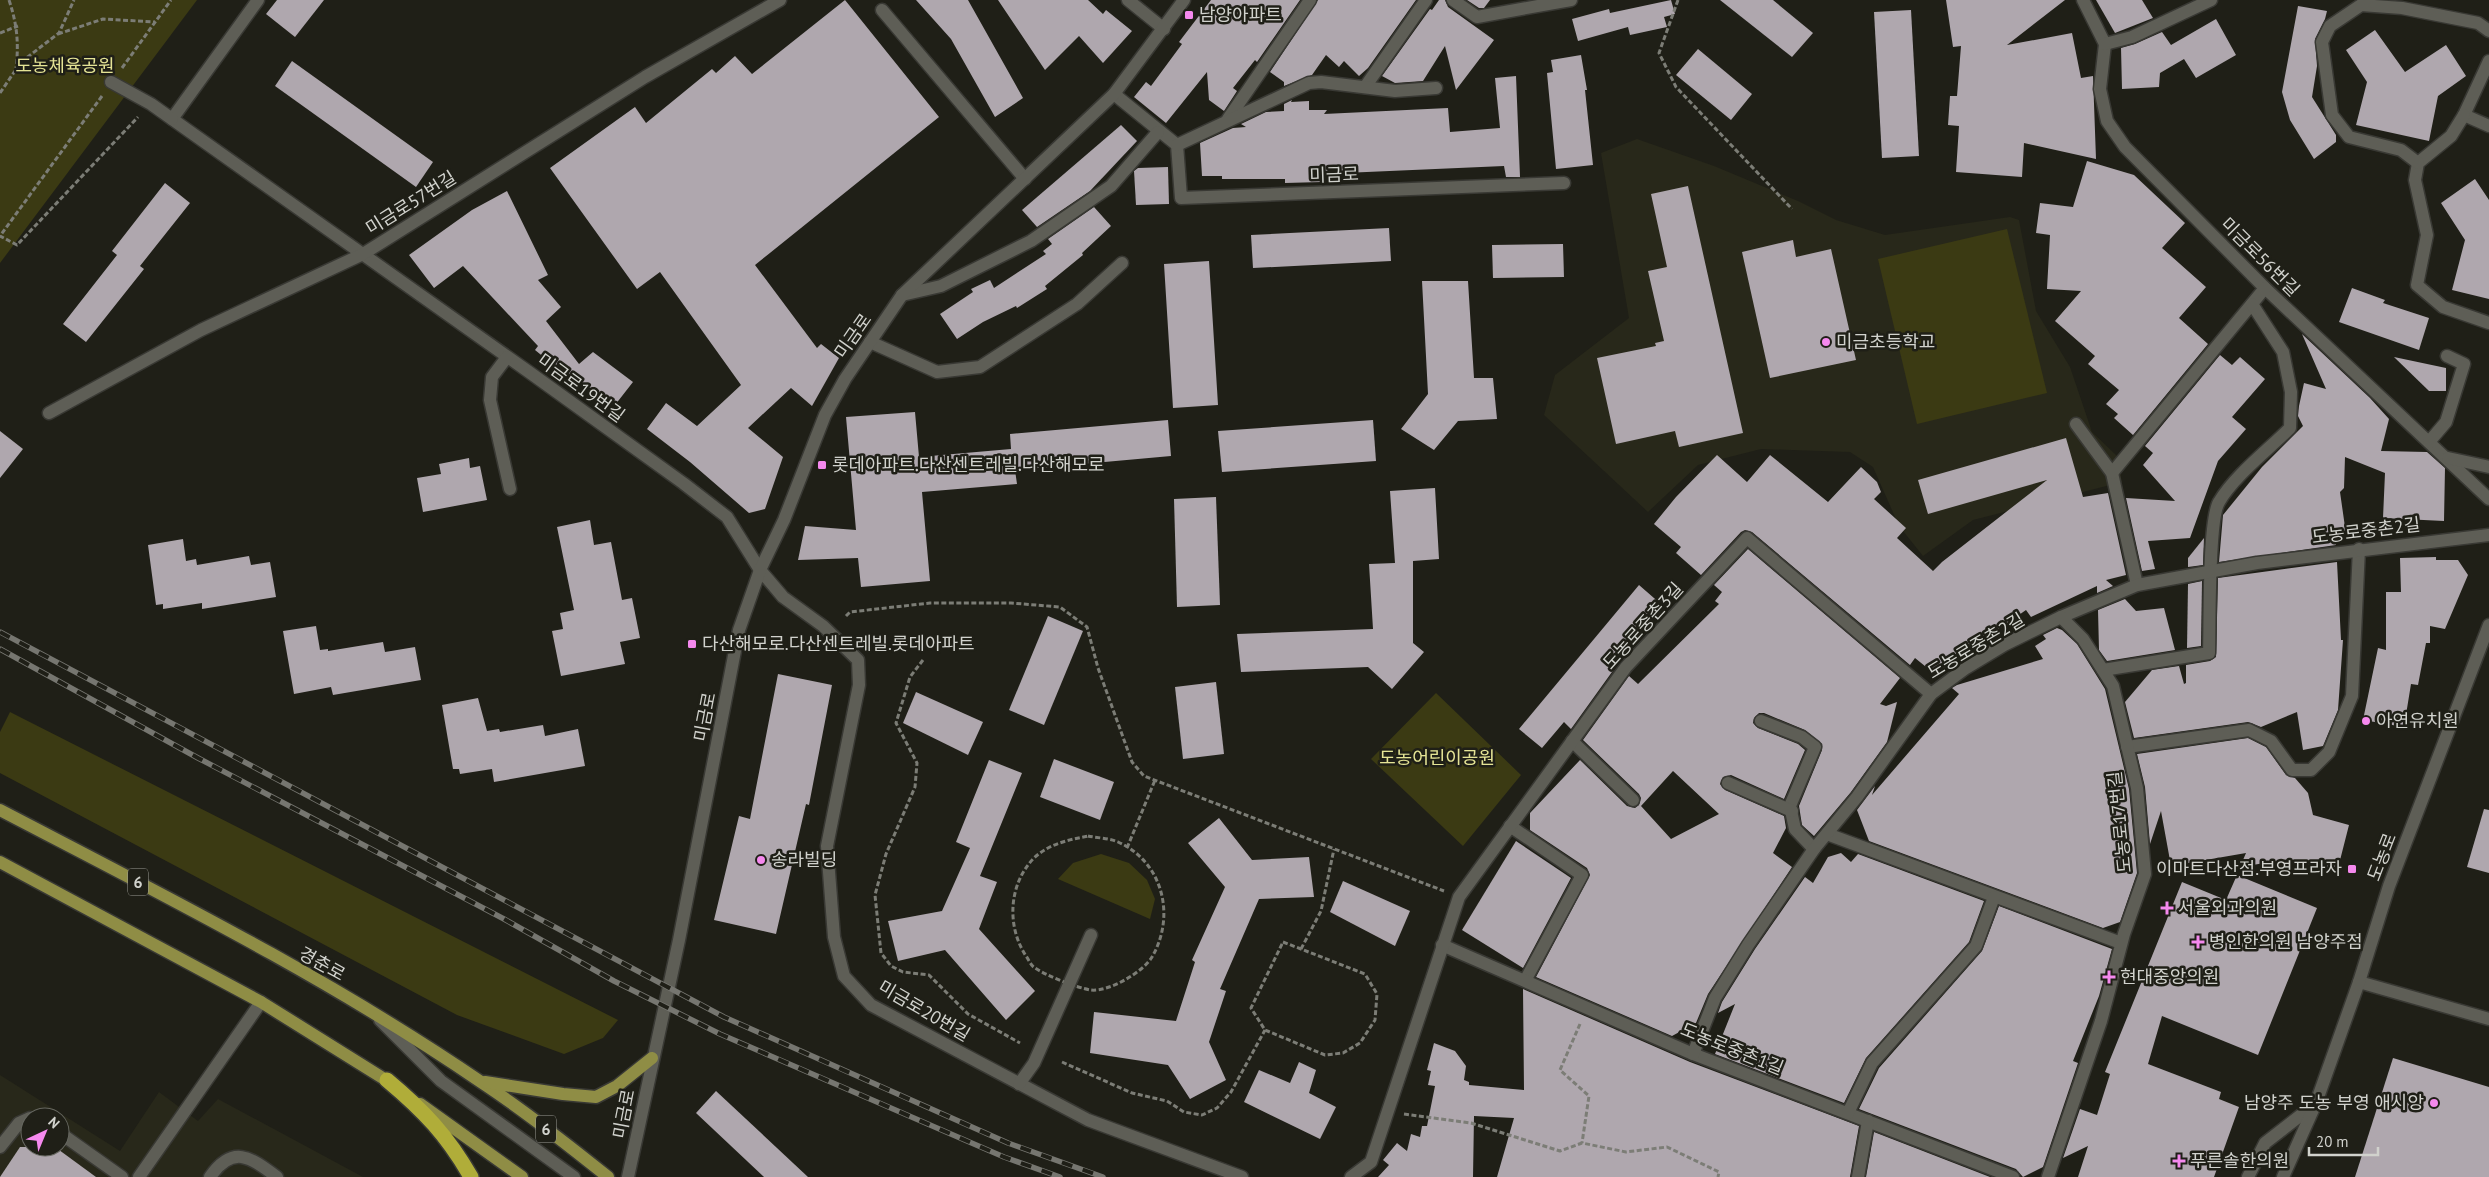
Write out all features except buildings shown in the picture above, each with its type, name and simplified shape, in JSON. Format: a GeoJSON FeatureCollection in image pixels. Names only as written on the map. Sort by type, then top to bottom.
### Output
{"type":"FeatureCollection","features":[{"type":"Feature","properties":{"kind":"highway"},"geometry":{"type":"LineString","coordinates":[[387,1080],[421,1109],[447,1138],[471,1177]]}},
{"type":"Feature","properties":{"kind":"main road","name":"경춘로"},"geometry":{"type":"LineString","coordinates":[[0,810],[175,901],[372,1012],[482,1082],[608,1177]]}},
{"type":"Feature","properties":{"kind":"main road"},"geometry":{"type":"LineString","coordinates":[[0,862],[261,1002],[387,1080],[522,1177]]}},
{"type":"Feature","properties":{"kind":"main road"},"geometry":{"type":"LineString","coordinates":[[482,1082],[596,1097],[617,1086],[652,1058]]}},
{"type":"Feature","properties":{"kind":"street"},"geometry":{"type":"LineString","coordinates":[[172,119],[258,0]]}},
{"type":"Feature","properties":{"kind":"street","name":"미금로57번길"},"geometry":{"type":"LineString","coordinates":[[49,413],[201,330],[363,254],[645,78],[780,0]]}},
{"type":"Feature","properties":{"kind":"street"},"geometry":{"type":"LineString","coordinates":[[1128,0],[1164,29]]}},
{"type":"Feature","properties":{"kind":"street","name":"미금로"},"geometry":{"type":"LineString","coordinates":[[628,1177],[678,940],[739,630],[760,570],[784,520],[825,415],[844,379],[902,295],[1114,94],[1184,0]]}},
{"type":"Feature","properties":{"kind":"street"},"geometry":{"type":"LineString","coordinates":[[1228,119],[1310,0]]}},
{"type":"Feature","properties":{"kind":"street"},"geometry":{"type":"LineString","coordinates":[[1365,87],[1426,0]]}},
{"type":"Feature","properties":{"kind":"street"},"geometry":{"type":"LineString","coordinates":[[1453,0],[1477,17],[1548,2],[1571,0]]}},
{"type":"Feature","properties":{"kind":"street"},"geometry":{"type":"LineString","coordinates":[[2083,0],[2104,44],[2132,37],[2211,0]]}},
{"type":"Feature","properties":{"kind":"street"},"geometry":{"type":"LineString","coordinates":[[2418,163],[2401,150],[2349,137],[2332,115],[2322,42],[2330,26],[2361,5],[2402,8],[2469,21],[2478,23],[2489,31]]}},
{"type":"Feature","properties":{"kind":"street"},"geometry":{"type":"LineString","coordinates":[[882,10],[1025,179]]}},
{"type":"Feature","properties":{"kind":"street","name":"미금로56번길"},"geometry":{"type":"LineString","coordinates":[[2104,44],[2100,89],[2107,121],[2125,146],[2265,288],[2401,418],[2489,498]]}},
{"type":"Feature","properties":{"kind":"street"},"geometry":{"type":"LineString","coordinates":[[2489,61],[2464,115],[2451,136],[2418,163],[2416,180],[2427,235],[2417,285],[2443,307],[2489,323]]}},
{"type":"Feature","properties":{"kind":"street","name":"미금로19번길"},"geometry":{"type":"LineString","coordinates":[[111,82],[151,104],[683,483],[727,517],[760,570]]}},
{"type":"Feature","properties":{"kind":"street"},"geometry":{"type":"LineString","coordinates":[[1114,94],[1158,132],[1177,144],[1309,83],[1321,82],[1395,91],[1436,88]]}},
{"type":"Feature","properties":{"kind":"street"},"geometry":{"type":"LineString","coordinates":[[2464,115],[2489,126]]}},
{"type":"Feature","properties":{"kind":"street"},"geometry":{"type":"LineString","coordinates":[[902,295],[941,286],[1031,241],[1111,186],[1158,132]]}},
{"type":"Feature","properties":{"kind":"street","name":"미금로"},"geometry":{"type":"LineString","coordinates":[[1177,144],[1180,198],[1564,183]]}},
{"type":"Feature","properties":{"kind":"street"},"geometry":{"type":"LineString","coordinates":[[870,342],[937,372],[980,367],[1077,304],[1122,263]]}},
{"type":"Feature","properties":{"kind":"street"},"geometry":{"type":"LineString","coordinates":[[2112,473],[2265,288]]}},
{"type":"Feature","properties":{"kind":"street"},"geometry":{"type":"LineString","coordinates":[[2103,670],[2209,654],[2213,536],[2218,503],[2236,482],[2290,428],[2291,392],[2283,352],[2252,304]]}},
{"type":"Feature","properties":{"kind":"street"},"geometry":{"type":"LineString","coordinates":[[2429,442],[2446,422],[2464,364],[2447,356]]}},
{"type":"Feature","properties":{"kind":"street"},"geometry":{"type":"LineString","coordinates":[[507,357],[492,377],[490,400],[510,489]]}},
{"type":"Feature","properties":{"kind":"street"},"geometry":{"type":"LineString","coordinates":[[2076,424],[2112,473],[2136,585]]}},
{"type":"Feature","properties":{"kind":"street"},"geometry":{"type":"LineString","coordinates":[[2446,458],[2489,467]]}},
{"type":"Feature","properties":{"kind":"street","name":"도농로중촌2길"},"geometry":{"type":"LineString","coordinates":[[1694,1054],[1715,998],[1748,945],[1814,849],[1856,797],[1931,694],[2004,645],[2136,585],[2212,570],[2359,549],[2489,535]]}},
{"type":"Feature","properties":{"kind":"street","name":"도농로중촌3길"},"geometry":{"type":"LineString","coordinates":[[1351,1177],[1371,1162],[1459,897],[1626,667],[1747,538],[1931,694]]}},
{"type":"Feature","properties":{"kind":"street"},"geometry":{"type":"LineString","coordinates":[[2127,747],[2249,730],[2271,741],[2292,770],[2311,770],[2329,752],[2352,696],[2359,549]]}},
{"type":"Feature","properties":{"kind":"street","name":"미금로20번길"},"geometry":{"type":"LineString","coordinates":[[760,570],[783,597],[823,626],[858,660],[859,685],[827,846],[834,937],[844,976],[870,1005],[1088,1120],[1242,1177]]}},
{"type":"Feature","properties":{"kind":"street","name":"도농로17번길"},"geometry":{"type":"LineString","coordinates":[[2048,1177],[2101,1021],[2121,943],[2146,874],[2137,788],[2113,686],[2083,639],[2062,617]]}},
{"type":"Feature","properties":{"kind":"street","name":"도농로"},"geometry":{"type":"LineString","coordinates":[[2283,1177],[2316,1103],[2359,982],[2389,886],[2489,625]]}},
{"type":"Feature","properties":{"kind":"street"},"geometry":{"type":"LineString","coordinates":[[1761,721],[1802,737],[1815,747],[1790,806],[1794,829],[1814,849]]}},
{"type":"Feature","properties":{"kind":"street"},"geometry":{"type":"LineString","coordinates":[[1572,740],[1633,800]]}},
{"type":"Feature","properties":{"kind":"street"},"geometry":{"type":"LineString","coordinates":[[1728,783],[1792,811]]}},
{"type":"Feature","properties":{"kind":"street"},"geometry":{"type":"LineString","coordinates":[[1510,826],[1582,875],[1526,980]]}},
{"type":"Feature","properties":{"kind":"street"},"geometry":{"type":"LineString","coordinates":[[1827,834],[2121,943]]}},
{"type":"Feature","properties":{"kind":"street"},"geometry":{"type":"LineString","coordinates":[[1848,1113],[1872,1063],[1976,946],[1994,897]]}},
{"type":"Feature","properties":{"kind":"street"},"geometry":{"type":"LineString","coordinates":[[1019,1084],[1034,1063],[1091,935]]}},
{"type":"Feature","properties":{"kind":"street","name":"도농로중촌1길"},"geometry":{"type":"LineString","coordinates":[[1442,945],[1694,1054],[2013,1177]]}},
{"type":"Feature","properties":{"kind":"street"},"geometry":{"type":"LineString","coordinates":[[2359,982],[2489,1019]]}},
{"type":"Feature","properties":{"kind":"street"},"geometry":{"type":"LineString","coordinates":[[144,1175],[261,1002]]}},
{"type":"Feature","properties":{"kind":"street"},"geometry":{"type":"LineString","coordinates":[[372,1012],[441,1081],[574,1177]]}},
{"type":"Feature","properties":{"kind":"street"},"geometry":{"type":"LineString","coordinates":[[2248,1177],[2265,1143],[2316,1103]]}},
{"type":"Feature","properties":{"kind":"street"},"geometry":{"type":"LineString","coordinates":[[1858,1177],[1868,1121]]}},
{"type":"Feature","properties":{"kind":"street"},"geometry":{"type":"LineString","coordinates":[[0,1147],[20,1123]]}},
{"type":"Feature","properties":{"kind":"street"},"geometry":{"type":"LineString","coordinates":[[70,1140],[122,1177]]}},
{"type":"Feature","properties":{"kind":"street"},"geometry":{"type":"LineString","coordinates":[[210,1177],[224,1160],[238,1156],[254,1160],[277,1177]]}},
{"type":"Feature","properties":{"kind":"path"},"geometry":{"type":"LineString","coordinates":[[10,0],[18,26],[19,45],[16,69]]}},
{"type":"Feature","properties":{"kind":"path"},"geometry":{"type":"LineString","coordinates":[[58,34],[74,0]]}},
{"type":"Feature","properties":{"kind":"path"},"geometry":{"type":"LineString","coordinates":[[151,104],[17,245],[0,236],[1,229],[171,0]]}},
{"type":"Feature","properties":{"kind":"path"},"geometry":{"type":"LineString","coordinates":[[1678,0],[1659,54],[1676,87],[1792,209]]}},
{"type":"Feature","properties":{"kind":"path"},"geometry":{"type":"LineString","coordinates":[[0,93],[21,62],[58,34],[103,19],[132,19],[155,22]]}},
{"type":"Feature","properties":{"kind":"path"},"geometry":{"type":"LineString","coordinates":[[0,33],[18,26]]}},
{"type":"Feature","properties":{"kind":"path"},"geometry":{"type":"LineString","coordinates":[[846,616],[850,612],[930,603],[1011,603],[1060,607],[1087,627],[1098,668],[1132,762],[1144,776],[1459,897]]}},
{"type":"Feature","properties":{"kind":"path"},"geometry":{"type":"LineString","coordinates":[[923,660],[910,677],[896,722],[917,763],[915,787],[886,854],[875,895],[881,953],[891,966],[903,972],[928,975],[968,1014],[1020,1043]]}},
{"type":"Feature","properties":{"kind":"path"},"geometry":{"type":"LineString","coordinates":[[1127,848],[1155,780]]}},
{"type":"Feature","properties":{"kind":"path"},"geometry":{"type":"LineString","coordinates":[[1088,836],[1117,842],[1127,848],[1146,862],[1163,892],[1165,926],[1152,958],[1126,981],[1093,990],[1069,983],[1034,968],[1017,942],[1011,913],[1017,884],[1034,859],[1059,842],[1088,836]]}},
{"type":"Feature","properties":{"kind":"path"},"geometry":{"type":"LineString","coordinates":[[1301,949],[1321,911],[1334,849]]}},
{"type":"Feature","properties":{"kind":"path"},"geometry":{"type":"LineString","coordinates":[[1283,942],[1365,974],[1377,994],[1375,1020],[1360,1042],[1343,1053],[1325,1055],[1265,1030],[1251,1008],[1283,942]]}},
{"type":"Feature","properties":{"kind":"path"},"geometry":{"type":"LineString","coordinates":[[1582,1143],[1589,1096],[1560,1070],[1588,1007]]}},
{"type":"Feature","properties":{"kind":"path"},"geometry":{"type":"LineString","coordinates":[[1062,1062],[1132,1093],[1167,1101],[1184,1112],[1202,1115],[1217,1108],[1232,1092],[1265,1030]]}},
{"type":"Feature","properties":{"kind":"path"},"geometry":{"type":"LineString","coordinates":[[1388,1112],[1471,1123],[1560,1151],[1582,1143],[1626,1152],[1666,1147],[1719,1172],[1718,1177]]}},
{"type":"Feature","properties":{"kind":"shaded area","name":"미금초등학교"},"geometry":{"type":"Polygon","coordinates":[[[1637,139],[1714,166],[1798,201],[1836,220],[1885,235],[2010,217],[2019,220],[2036,311],[2070,367],[2092,432],[2117,456],[2122,482],[1973,520],[1923,556],[1899,526],[1873,467],[1850,452],[1761,449],[1698,465],[1648,512],[1544,415],[1555,375],[1629,318],[1601,153],[1637,139]]]}},
{"type":"Feature","properties":{"kind":"shaded area"},"geometry":{"type":"Polygon","coordinates":[[[0,1075],[51,1107],[20,1107],[20,1157],[70,1157],[70,1119],[120,1151],[159,1092],[198,1121],[218,1099],[363,1177],[0,1177],[0,1075]]]}},
{"type":"Feature","properties":{"kind":"green space","name":"도농체육공원"},"geometry":{"type":"Polygon","coordinates":[[[0,0],[197,0],[0,263],[0,0]]]}},
{"type":"Feature","properties":{"kind":"green space"},"geometry":{"type":"Polygon","coordinates":[[[2007,229],[2047,393],[1917,424],[1878,259],[2007,229]]]}},
{"type":"Feature","properties":{"kind":"green space","name":"도농어린이공원"},"geometry":{"type":"Polygon","coordinates":[[[1436,693],[1521,775],[1463,846],[1371,759],[1436,693]]]}},
{"type":"Feature","properties":{"kind":"green space"},"geometry":{"type":"Polygon","coordinates":[[[10,712],[618,1020],[603,1038],[564,1054],[457,1015],[0,773],[0,732],[10,712]]]}},
{"type":"Feature","properties":{"kind":"green space"},"geometry":{"type":"Polygon","coordinates":[[[1101,854],[1129,863],[1147,880],[1155,899],[1150,919],[1058,879],[1073,863],[1101,854]]]}},
{"type":"Feature","properties":{"kind":"railway"},"geometry":{"type":"LineString","coordinates":[[0,632],[724,1017],[1008,1143],[1103,1177]]}},
{"type":"Feature","properties":{"kind":"railway"},"geometry":{"type":"LineString","coordinates":[[0,649],[198,758],[504,919],[614,981],[720,1034],[1004,1157],[1060,1177]]}},
{"type":"Feature","properties":{"kind":"place","name":"남양아파트"},"geometry":{"type":"Point","coordinates":[1189,15]}},
{"type":"Feature","properties":{"kind":"place","name":"미금초등학교"},"geometry":{"type":"Point","coordinates":[1826,342]}},
{"type":"Feature","properties":{"kind":"place","name":"롯데아파트.다산센트레빌.다산해모로"},"geometry":{"type":"Point","coordinates":[822,465]}},
{"type":"Feature","properties":{"kind":"place","name":"다산해모로.다산센트레빌.롯데아파트"},"geometry":{"type":"Point","coordinates":[692,644]}},
{"type":"Feature","properties":{"kind":"place","name":"아연유치원"},"geometry":{"type":"Point","coordinates":[2366,721]}},
{"type":"Feature","properties":{"kind":"place","name":"송라빌딩"},"geometry":{"type":"Point","coordinates":[761,860]}},
{"type":"Feature","properties":{"kind":"place","name":"이마트다산점.부영프라자"},"geometry":{"type":"Point","coordinates":[2352,869]}},
{"type":"Feature","properties":{"kind":"place","name":"서울외과의원"},"geometry":{"type":"Point","coordinates":[2167,908]}},
{"type":"Feature","properties":{"kind":"place","name":"병인한의원 남양주점"},"geometry":{"type":"Point","coordinates":[2198,942]}},
{"type":"Feature","properties":{"kind":"place","name":"현대중앙의원"},"geometry":{"type":"Point","coordinates":[2109,977]}},
{"type":"Feature","properties":{"kind":"place","name":"남양주 도농 부영 애시앙"},"geometry":{"type":"Point","coordinates":[2434,1103]}},
{"type":"Feature","properties":{"kind":"place","name":"푸른솔한의원"},"geometry":{"type":"Point","coordinates":[2179,1161]}}]}
